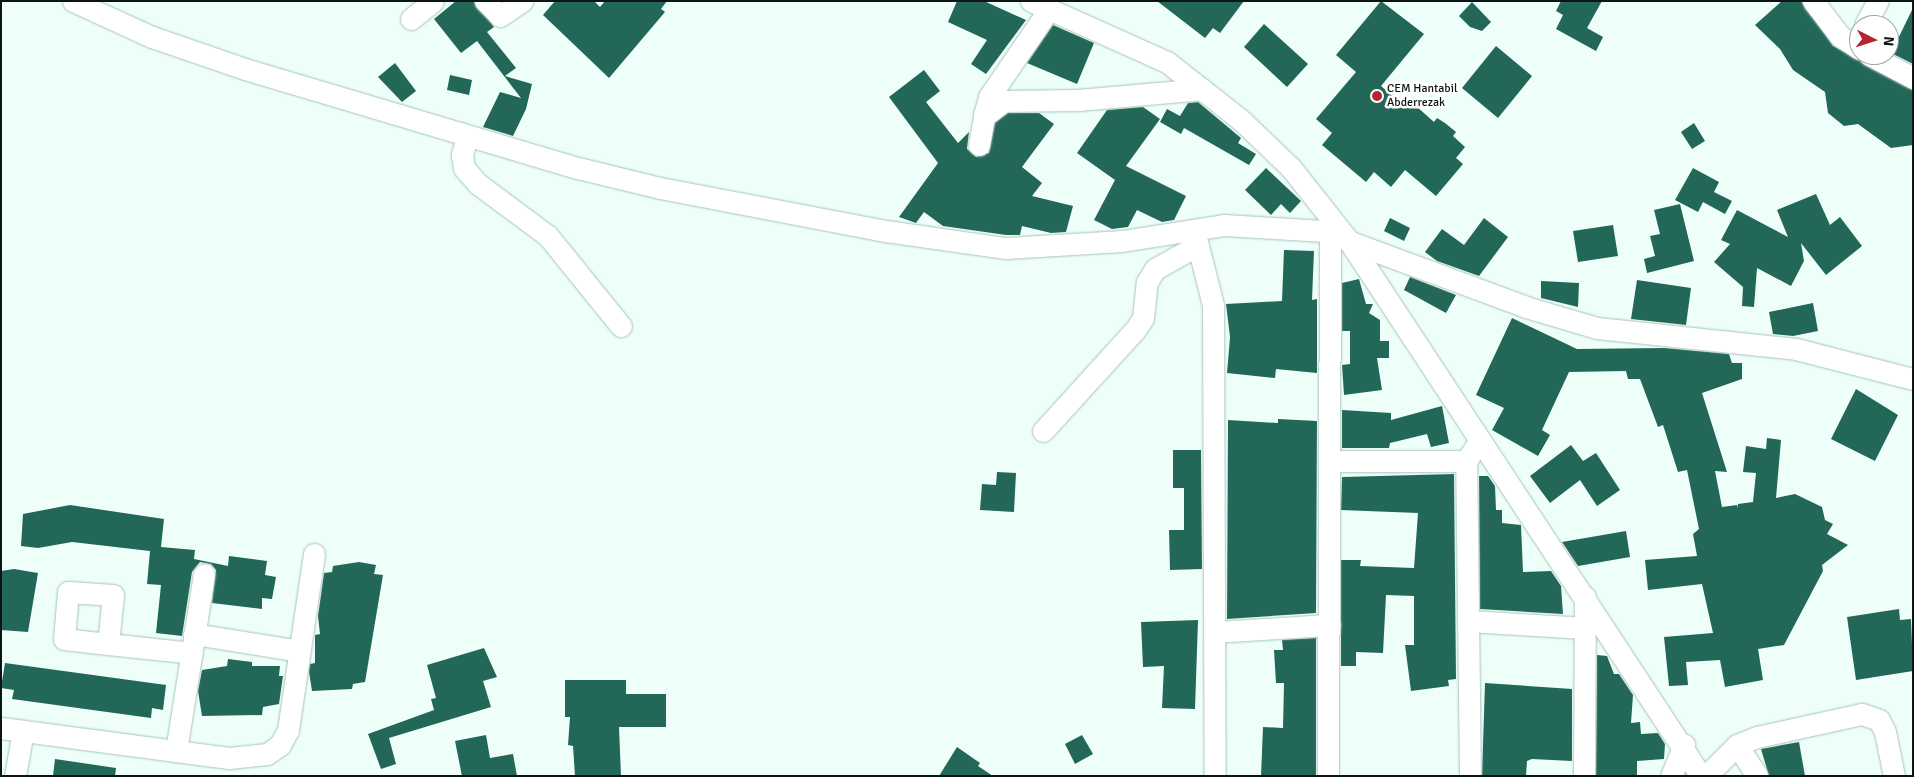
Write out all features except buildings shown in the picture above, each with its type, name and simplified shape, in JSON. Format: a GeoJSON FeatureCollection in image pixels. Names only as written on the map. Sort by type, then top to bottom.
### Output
{"type":"FeatureCollection","features":[{"type":"Feature","properties":{"kind":"street"},"geometry":{"type":"LineString","coordinates":[[73,1],[152,37],[467,137],[660,188],[963,243],[1006,248],[1196,238]]}},
{"type":"Feature","properties":{"kind":"street"},"geometry":{"type":"LineString","coordinates":[[410,19],[433,1]]}},
{"type":"Feature","properties":{"kind":"street"},"geometry":{"type":"LineString","coordinates":[[485,1],[500,16],[522,1]]}},
{"type":"Feature","properties":{"kind":"street"},"geometry":{"type":"LineString","coordinates":[[1813,1],[1840,36],[1849,41]]}},
{"type":"Feature","properties":{"kind":"street"},"geometry":{"type":"LineString","coordinates":[[1871,15],[1878,1]]}},
{"type":"Feature","properties":{"kind":"street"},"geometry":{"type":"LineString","coordinates":[[979,145],[989,97],[1040,5],[1074,10],[1167,62],[1241,120],[1291,168],[1340,234],[1684,745],[1701,776]]}},
{"type":"Feature","properties":{"kind":"street"},"geometry":{"type":"LineString","coordinates":[[1891,65],[1913,78]]}},
{"type":"Feature","properties":{"kind":"street"},"geometry":{"type":"LineString","coordinates":[[984,116],[1004,100],[1077,100],[1202,89]]}},
{"type":"Feature","properties":{"kind":"street"},"geometry":{"type":"LineString","coordinates":[[467,137],[462,155],[464,168],[478,184],[548,236],[620,326]]}},
{"type":"Feature","properties":{"kind":"street"},"geometry":{"type":"LineString","coordinates":[[1043,431],[1135,330],[1142,318],[1147,282],[1154,269],[1196,238],[1224,225],[1340,234],[1500,298],[1597,328],[1796,349],[1913,379]]}},
{"type":"Feature","properties":{"kind":"street"},"geometry":{"type":"LineString","coordinates":[[1328,776],[1330,461],[1340,234]]}},
{"type":"Feature","properties":{"kind":"street"},"geometry":{"type":"LineString","coordinates":[[1196,238],[1213,305],[1215,776]]}},
{"type":"Feature","properties":{"kind":"street"},"geometry":{"type":"LineString","coordinates":[[1470,776],[1466,461],[1479,442]]}},
{"type":"Feature","properties":{"kind":"street"},"geometry":{"type":"LineString","coordinates":[[1330,461],[1466,461]]}},
{"type":"Feature","properties":{"kind":"street"},"geometry":{"type":"LineString","coordinates":[[1,728],[176,751],[252,758],[267,754],[280,745],[288,730],[314,554]]}},
{"type":"Feature","properties":{"kind":"street"},"geometry":{"type":"LineString","coordinates":[[176,751],[204,574]]}},
{"type":"Feature","properties":{"kind":"street"},"geometry":{"type":"LineString","coordinates":[[1584,776],[1585,597]]}},
{"type":"Feature","properties":{"kind":"street"},"geometry":{"type":"LineString","coordinates":[[1468,621],[1585,628]]}},
{"type":"Feature","properties":{"kind":"street"},"geometry":{"type":"LineString","coordinates":[[1215,632],[1330,625]]}},
{"type":"Feature","properties":{"kind":"street"},"geometry":{"type":"LineString","coordinates":[[108,644],[193,644],[300,651]]}},
{"type":"Feature","properties":{"kind":"street"},"geometry":{"type":"LineString","coordinates":[[1706,776],[1737,745],[1757,737],[1872,714],[1885,732],[1894,776]]}},
{"type":"Feature","properties":{"kind":"street"},"geometry":{"type":"LineString","coordinates":[[15,776],[23,731]]}},
{"type":"Feature","properties":{"kind":"street"},"geometry":{"type":"LineString","coordinates":[[1671,776],[1684,745]]}},
{"type":"Feature","properties":{"kind":"street"},"geometry":{"type":"LineString","coordinates":[[1737,745],[1757,776]]}},
{"type":"Feature","properties":{"kind":"place","name":"CEM Hantabil Abderrezak"},"geometry":{"type":"Point","coordinates":[1377,96]}}]}
